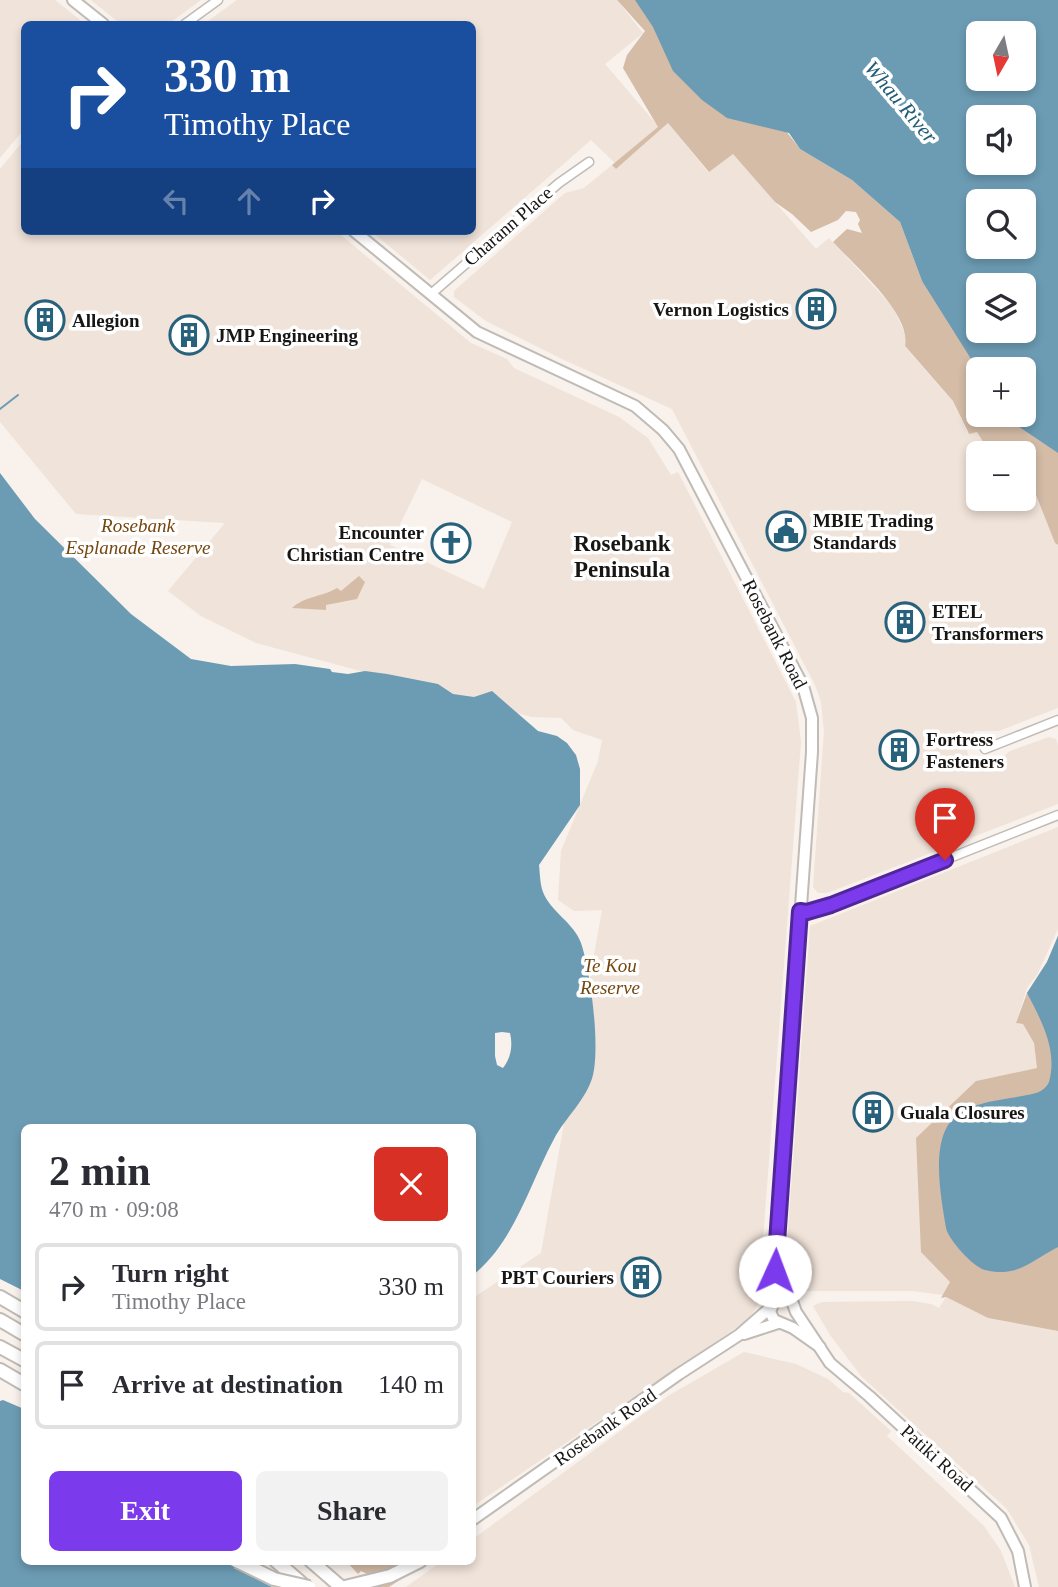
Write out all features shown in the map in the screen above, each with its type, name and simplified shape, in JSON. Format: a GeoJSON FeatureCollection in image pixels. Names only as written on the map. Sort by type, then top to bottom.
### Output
{"type":"FeatureCollection","features":[{"type":"Feature","properties":{"kind":"highway"},"geometry":{"type":"LineString","coordinates":[[0,1297],[21,1309]]}},
{"type":"Feature","properties":{"kind":"highway"},"geometry":{"type":"LineString","coordinates":[[0,1320],[21,1332]]}},
{"type":"Feature","properties":{"kind":"highway"},"geometry":{"type":"LineString","coordinates":[[0,1347],[21,1358]]}},
{"type":"Feature","properties":{"kind":"highway"},"geometry":{"type":"LineString","coordinates":[[0,1370],[21,1382]]}},
{"type":"Feature","properties":{"kind":"highway"},"geometry":{"type":"LineString","coordinates":[[245,1565],[274,1579],[308,1587]]}},
{"type":"Feature","properties":{"kind":"highway"},"geometry":{"type":"LineString","coordinates":[[281,1565],[308,1587]]}},
{"type":"Feature","properties":{"kind":"highway"},"geometry":{"type":"LineString","coordinates":[[316,1565],[343,1587],[390,1576],[412,1565]]}},
{"type":"Feature","properties":{"kind":"main road"},"geometry":{"type":"LineString","coordinates":[[73,0],[99,21]]}},
{"type":"Feature","properties":{"kind":"main road","name":"Rosebank Road"},"geometry":{"type":"LineString","coordinates":[[359,235],[486,337],[635,406],[663,429],[679,449],[800,680],[810,708],[812,752],[775,1271],[770,1291],[771,1307],[739,1335],[679,1374],[476,1517]]}},
{"type":"Feature","properties":{"kind":"main road","name":"Rosebank Road"},"geometry":{"type":"LineString","coordinates":[[775,1271],[783,1298]]}},
{"type":"Feature","properties":{"kind":"main road"},"geometry":{"type":"LineString","coordinates":[[783,1298],[792,1301],[796,1312],[793,1320],[780,1323],[771,1315],[771,1307],[774,1302],[783,1298]]}},
{"type":"Feature","properties":{"kind":"main road","name":"Patiki Road"},"geometry":{"type":"LineString","coordinates":[[796,1312],[830,1363],[1001,1518],[1018,1551],[1025,1587]]}},
{"type":"Feature","properties":{"kind":"main road","name":"Rosebank Road"},"geometry":{"type":"LineString","coordinates":[[739,1335],[780,1323]]}},
{"type":"Feature","properties":{"kind":"main road","name":"Patiki Road"},"geometry":{"type":"LineString","coordinates":[[780,1323],[793,1328],[820,1348]]}},
{"type":"Feature","properties":{"kind":"street"},"geometry":{"type":"LineString","coordinates":[[190,21],[218,0]]}},
{"type":"Feature","properties":{"kind":"street","name":"Charann Place"},"geometry":{"type":"LineString","coordinates":[[431,294],[559,183],[589,162]]}},
{"type":"Feature","properties":{"kind":"street"},"geometry":{"type":"LineString","coordinates":[[985,749],[1058,720]]}},
{"type":"Feature","properties":{"kind":"street"},"geometry":{"type":"LineString","coordinates":[[800,911],[807,912],[831,905],[1058,816]]}},
{"type":"Feature","properties":{"kind":"shaded area"},"geometry":{"type":"Polygon","coordinates":[[[0,0],[55,0],[81,21],[21,21],[21,133],[0,158],[0,0]]]}},
{"type":"Feature","properties":{"kind":"shaded area"},"geometry":{"type":"Polygon","coordinates":[[[91,0],[201,0],[172,21],[117,21],[91,0]]]}},
{"type":"Feature","properties":{"kind":"shaded area"},"geometry":{"type":"Polygon","coordinates":[[[237,0],[617,0],[643,33],[605,64],[659,127],[615,163],[591,140],[430,280],[376,235],[476,235],[476,21],[208,21],[237,0]]]}},
{"type":"Feature","properties":{"kind":"shaded area"},"geometry":{"type":"Polygon","coordinates":[[[617,0],[684,0],[800,149],[852,180],[900,222],[922,281],[966,320],[966,343],[978,343],[978,357],[966,357],[966,427],[1036,427],[1036,413],[1058,410],[1058,545],[1036,495],[1036,441],[983,441],[977,432],[969,434],[953,401],[905,346],[905,333],[891,305],[833,242],[847,229],[862,233],[856,212],[846,211],[838,220],[811,232],[775,202],[733,154],[709,172],[668,123],[616,169],[612,165],[658,127],[623,68],[627,55],[645,31],[617,0]]]}},
{"type":"Feature","properties":{"kind":"shaded area"},"geometry":{"type":"Polygon","coordinates":[[[668,123],[708,172],[732,153],[816,249],[829,238],[893,307],[907,338],[905,347],[953,401],[968,434],[977,431],[983,441],[966,441],[966,511],[1036,511],[1036,495],[1058,545],[1058,708],[999,731],[975,731],[966,746],[969,758],[974,764],[986,767],[994,765],[1010,751],[1049,737],[1056,739],[1058,804],[827,893],[818,893],[813,887],[824,731],[821,702],[815,685],[672,409],[486,321],[454,297],[454,291],[565,193],[584,188],[612,165],[616,169],[668,123]]]}},
{"type":"Feature","properties":{"kind":"shaded area"},"geometry":{"type":"Polygon","coordinates":[[[21,144],[21,235],[341,235],[471,343],[507,359],[514,368],[619,417],[648,438],[671,475],[678,472],[796,702],[801,742],[758,1304],[749,1319],[476,1504],[476,1296],[541,1253],[602,910],[574,911],[558,900],[561,851],[598,761],[602,740],[573,730],[561,718],[532,717],[256,643],[201,616],[168,591],[225,523],[76,514],[0,422],[0,169],[21,144]],[[422,479],[390,545],[484,589],[512,522],[422,479]]]}},
{"type":"Feature","properties":{"kind":"shaded area"},"geometry":{"type":"Polygon","coordinates":[[[359,576],[365,582],[357,599],[326,605],[326,610],[292,608],[302,601],[337,588],[341,591],[359,576]]]}},
{"type":"Feature","properties":{"kind":"shaded area"},"geometry":{"type":"Polygon","coordinates":[[[1058,827],[1058,929],[1037,975],[1027,988],[1016,1023],[1023,1024],[1034,1043],[1037,1068],[976,1081],[951,1282],[943,1295],[913,1291],[800,1291],[792,1283],[787,1245],[810,926],[1058,827]]]}},
{"type":"Feature","properties":{"kind":"shaded area"},"geometry":{"type":"Polygon","coordinates":[[[1058,936],[1058,1331],[988,1318],[946,1297],[941,1298],[950,1282],[921,1252],[916,1138],[976,1081],[1037,1068],[1034,1043],[1023,1024],[1016,1023],[1027,993],[1047,962],[1058,936]]]}},
{"type":"Feature","properties":{"kind":"shaded area"},"geometry":{"type":"Polygon","coordinates":[[[946,1297],[988,1318],[1058,1331],[1058,1587],[1039,1587],[1029,1545],[1007,1509],[862,1377],[830,1335],[813,1306],[822,1302],[913,1301],[939,1308],[946,1297]]]}},
{"type":"Feature","properties":{"kind":"shaded area"},"geometry":{"type":"Polygon","coordinates":[[[744,1352],[796,1364],[828,1379],[843,1392],[849,1393],[891,1431],[887,1436],[984,1526],[1001,1551],[1015,1587],[406,1587],[436,1565],[476,1565],[476,1537],[668,1396],[744,1352]]]}},
{"type":"Feature","properties":{"kind":"shaded area"},"geometry":{"type":"Polygon","coordinates":[[[350,1565],[417,1565],[418,1568],[389,1587],[374,1587],[373,1577],[361,1571],[358,1574],[350,1565]]]}},
{"type":"Feature","properties":{"kind":"water","name":"Whau River"},"geometry":{"type":"Polygon","coordinates":[[[635,0],[1058,0],[1058,453],[1019,427],[1036,427],[1036,357],[970,357],[922,281],[900,222],[852,180],[800,149],[789,133],[727,118],[702,100],[673,71],[653,27],[635,0]]]}},
{"type":"Feature","properties":{"kind":"water"},"geometry":{"type":"Polygon","coordinates":[[[0,473],[35,519],[131,614],[191,659],[231,666],[295,664],[348,674],[365,671],[438,684],[453,694],[474,697],[492,691],[538,731],[557,736],[567,743],[576,755],[580,769],[580,805],[539,865],[546,899],[573,929],[581,943],[591,990],[595,1028],[595,1062],[590,1084],[554,1139],[510,1230],[500,1246],[476,1272],[476,1124],[21,1124],[21,1290],[0,1279],[0,473]],[[495,1033],[497,1065],[503,1068],[511,1051],[510,1033],[495,1033]]]}},
{"type":"Feature","properties":{"kind":"water"},"geometry":{"type":"Polygon","coordinates":[[[1058,936],[1058,1247],[1015,1270],[985,1270],[962,1252],[946,1228],[939,1169],[942,1138],[948,1126],[963,1111],[987,1102],[1030,1095],[1044,1089],[1049,1082],[1050,1047],[1027,993],[1047,962],[1058,936]]]}},
{"type":"Feature","properties":{"kind":"water"},"geometry":{"type":"Polygon","coordinates":[[[0,1401],[21,1408],[21,1565],[231,1565],[272,1587],[0,1587],[0,1401]]]}},
{"type":"Feature","properties":{"kind":"waterway"},"geometry":{"type":"LineString","coordinates":[[0,409],[18,395]]}},
{"type":"Feature","properties":{"kind":"place","name":"Vernon Logistics"},"geometry":{"type":"Point","coordinates":[816,309]}},
{"type":"Feature","properties":{"kind":"place","name":"Allegion"},"geometry":{"type":"Point","coordinates":[45,320]}},
{"type":"Feature","properties":{"kind":"place","name":"JMP Engineering"},"geometry":{"type":"Point","coordinates":[189,335]}},
{"type":"Feature","properties":{"kind":"place","name":"MBIE Trading Standards"},"geometry":{"type":"Point","coordinates":[786,531]}},
{"type":"Feature","properties":{"kind":"place","name":"Encounter Christian Centre"},"geometry":{"type":"Point","coordinates":[451,543]}},
{"type":"Feature","properties":{"kind":"place","name":"ETEL Transformers"},"geometry":{"type":"Point","coordinates":[905,622]}},
{"type":"Feature","properties":{"kind":"place","name":"Fortress Fasteners"},"geometry":{"type":"Point","coordinates":[899,750]}},
{"type":"Feature","properties":{"kind":"place","name":"Guala Closures"},"geometry":{"type":"Point","coordinates":[873,1112]}},
{"type":"Feature","properties":{"kind":"place","name":"PBT Couriers"},"geometry":{"type":"Point","coordinates":[641,1277]}},
{"type":"Feature","properties":{"kind":"district","name":"Rosebank Peninsula"},"geometry":{"type":"Point","coordinates":[622,556]}},
{"type":"Feature","properties":{"kind":"route"},"geometry":{"type":"LineString","coordinates":[[775,1271],[800,911],[817,910],[945,860]]}},
{"type":"Feature","properties":{"kind":"park label","name":"Rosebank Esplanade Reserve"},"geometry":{"type":"Point","coordinates":[138,536]}},
{"type":"Feature","properties":{"kind":"park label","name":"Te Kou Reserve"},"geometry":{"type":"Point","coordinates":[610,976]}}]}
